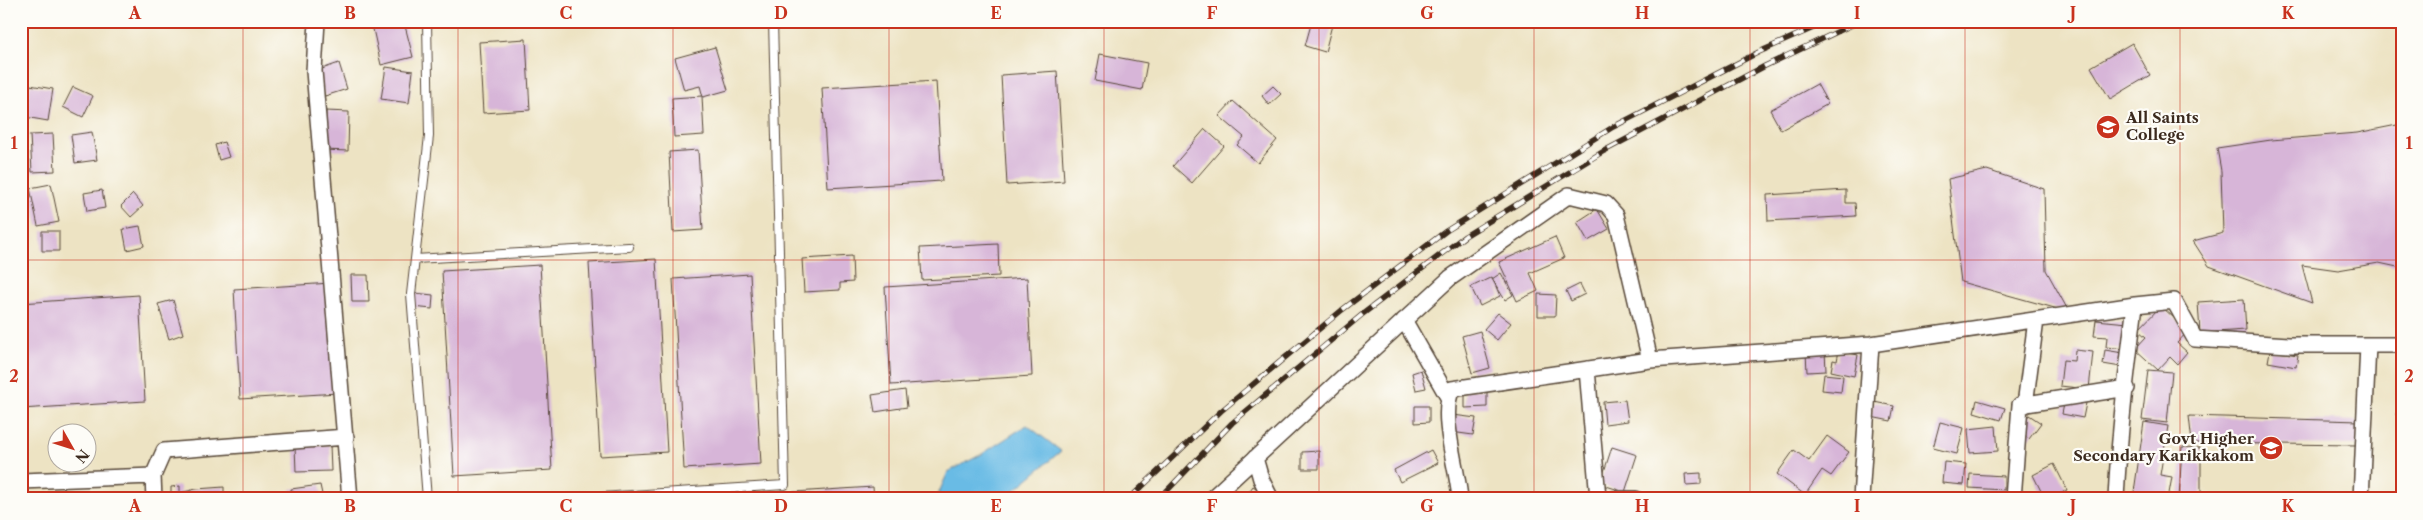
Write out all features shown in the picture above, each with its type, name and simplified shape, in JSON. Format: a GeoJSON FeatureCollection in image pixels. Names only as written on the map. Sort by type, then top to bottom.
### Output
{"type":"FeatureCollection","features":[{"type":"Feature","properties":{"kind":"street"},"geometry":{"type":"LineString","coordinates":[[317,21],[314,71],[350,499]]}},
{"type":"Feature","properties":{"kind":"street"},"geometry":{"type":"LineString","coordinates":[[1212,499],[1450,278],[1569,195],[1606,204],[1616,215],[1650,360]]}},
{"type":"Feature","properties":{"kind":"street"},"geometry":{"type":"LineString","coordinates":[[1460,499],[1459,483],[1449,437],[1448,397],[1452,389],[1462,386],[1502,382],[1650,360],[1871,344],[2135,305],[2174,301],[2195,339],[2289,344],[2402,345]]}},
{"type":"Feature","properties":{"kind":"street"},"geometry":{"type":"LineString","coordinates":[[2116,499],[2119,433],[2135,305]]}},
{"type":"Feature","properties":{"kind":"street"},"geometry":{"type":"LineString","coordinates":[[1404,320],[1448,397]]}},
{"type":"Feature","properties":{"kind":"street"},"geometry":{"type":"LineString","coordinates":[[2025,404],[2036,320]]}},
{"type":"Feature","properties":{"kind":"street"},"geometry":{"type":"LineString","coordinates":[[1861,499],[1871,344]]}},
{"type":"Feature","properties":{"kind":"street"},"geometry":{"type":"LineString","coordinates":[[2361,499],[2368,345]]}},
{"type":"Feature","properties":{"kind":"street"},"geometry":{"type":"LineString","coordinates":[[1588,369],[1598,498],[1600,499]]}},
{"type":"Feature","properties":{"kind":"street"},"geometry":{"type":"LineString","coordinates":[[2013,499],[2018,410],[2020,405],[2126,388]]}},
{"type":"Feature","properties":{"kind":"street"},"geometry":{"type":"LineString","coordinates":[[154,499],[154,476],[164,451],[346,437]]}},
{"type":"Feature","properties":{"kind":"street"},"geometry":{"type":"LineString","coordinates":[[1255,458],[1261,479],[1271,499]]}},
{"type":"Feature","properties":{"kind":"street"},"geometry":{"type":"LineString","coordinates":[[21,481],[154,476]]}},
{"type":"Feature","properties":{"kind":"street"},"geometry":{"type":"LineString","coordinates":[[1614,499],[1636,499]]}},
{"type":"Feature","properties":{"kind":"lane"},"geometry":{"type":"LineString","coordinates":[[427,21],[429,136],[411,294],[427,499]]}},
{"type":"Feature","properties":{"kind":"lane"},"geometry":{"type":"LineString","coordinates":[[569,499],[785,485],[773,21]]}},
{"type":"Feature","properties":{"kind":"lane"},"geometry":{"type":"LineString","coordinates":[[415,258],[629,247]]}},
{"type":"Feature","properties":{"kind":"water"},"geometry":{"type":"Polygon","coordinates":[[[1027,425],[1061,451],[1004,499],[936,499],[948,472],[982,454],[1027,425]]]}},
{"type":"Feature","properties":{"kind":"building"},"geometry":{"type":"Polygon","coordinates":[[[1312,21],[1333,21],[1325,52],[1305,46],[1312,21]]]}},
{"type":"Feature","properties":{"kind":"building"},"geometry":{"type":"Polygon","coordinates":[[[404,22],[413,57],[381,65],[373,29],[404,22]]]}},
{"type":"Feature","properties":{"kind":"building"},"geometry":{"type":"Polygon","coordinates":[[[526,39],[530,110],[483,113],[479,42],[526,39]]]}},
{"type":"Feature","properties":{"kind":"building"},"geometry":{"type":"Polygon","coordinates":[[[2132,43],[2150,75],[2110,99],[2091,67],[2132,43]]]}},
{"type":"Feature","properties":{"kind":"building"},"geometry":{"type":"Polygon","coordinates":[[[715,47],[728,90],[703,97],[700,86],[684,90],[675,58],[715,47]]]}},
{"type":"Feature","properties":{"kind":"building"},"geometry":{"type":"Polygon","coordinates":[[[1100,54],[1147,63],[1142,90],[1095,81],[1100,54]]]}},
{"type":"Feature","properties":{"kind":"building"},"geometry":{"type":"Polygon","coordinates":[[[339,63],[347,89],[325,96],[316,71],[339,63]]]}},
{"type":"Feature","properties":{"kind":"building"},"geometry":{"type":"Polygon","coordinates":[[[386,67],[413,71],[409,103],[381,99],[386,67]]]}},
{"type":"Feature","properties":{"kind":"building"},"geometry":{"type":"Polygon","coordinates":[[[1057,71],[1064,181],[1007,185],[1001,75],[1057,71]]]}},
{"type":"Feature","properties":{"kind":"building"},"geometry":{"type":"Polygon","coordinates":[[[936,81],[942,181],[828,188],[822,88],[936,81]]]}},
{"type":"Feature","properties":{"kind":"building"},"geometry":{"type":"Polygon","coordinates":[[[1817,84],[1828,104],[1781,130],[1770,110],[1817,84]]]}},
{"type":"Feature","properties":{"kind":"building"},"geometry":{"type":"Polygon","coordinates":[[[30,85],[53,89],[48,121],[25,117],[30,85]]]}},
{"type":"Feature","properties":{"kind":"building"},"geometry":{"type":"Polygon","coordinates":[[[1273,86],[1281,94],[1269,105],[1262,96],[1273,86]]]}},
{"type":"Feature","properties":{"kind":"building"},"geometry":{"type":"Polygon","coordinates":[[[73,87],[93,96],[83,117],[63,107],[73,87]]]}},
{"type":"Feature","properties":{"kind":"building"},"geometry":{"type":"Polygon","coordinates":[[[702,96],[704,135],[674,137],[672,98],[702,96]]]}},
{"type":"Feature","properties":{"kind":"building"},"geometry":{"type":"Polygon","coordinates":[[[1233,101],[1277,140],[1258,163],[1237,145],[1244,137],[1219,116],[1233,101]]]}},
{"type":"Feature","properties":{"kind":"building"},"geometry":{"type":"Polygon","coordinates":[[[326,111],[349,112],[348,151],[325,150],[326,111]]]}},
{"type":"Feature","properties":{"kind":"building"},"geometry":{"type":"Polygon","coordinates":[[[2402,124],[2402,268],[2379,263],[2338,270],[2302,265],[2312,303],[2209,266],[2193,241],[2223,233],[2221,171],[2217,148],[2271,140],[2357,133],[2402,124]]]}},
{"type":"Feature","properties":{"kind":"building"},"geometry":{"type":"Polygon","coordinates":[[[1205,129],[1224,146],[1192,183],[1173,166],[1205,129]]]}},
{"type":"Feature","properties":{"kind":"building"},"geometry":{"type":"Polygon","coordinates":[[[92,132],[97,160],[75,163],[71,135],[92,132]]]}},
{"type":"Feature","properties":{"kind":"building"},"geometry":{"type":"Polygon","coordinates":[[[53,134],[55,171],[32,172],[30,135],[53,134]]]}},
{"type":"Feature","properties":{"kind":"building"},"geometry":{"type":"Polygon","coordinates":[[[224,142],[229,157],[219,160],[215,145],[224,142]]]}},
{"type":"Feature","properties":{"kind":"building"},"geometry":{"type":"Polygon","coordinates":[[[698,150],[703,230],[673,232],[669,152],[698,150]]]}},
{"type":"Feature","properties":{"kind":"building"},"geometry":{"type":"Polygon","coordinates":[[[1987,170],[2044,189],[2046,270],[2069,312],[1961,282],[1948,179],[1987,170]]]}},
{"type":"Feature","properties":{"kind":"building"},"geometry":{"type":"Polygon","coordinates":[[[51,184],[59,222],[38,226],[30,188],[51,184]]]}},
{"type":"Feature","properties":{"kind":"building"},"geometry":{"type":"Polygon","coordinates":[[[102,190],[105,208],[87,211],[84,193],[102,190]]]}},
{"type":"Feature","properties":{"kind":"building"},"geometry":{"type":"Polygon","coordinates":[[[1846,190],[1846,203],[1855,203],[1856,216],[1768,221],[1767,195],[1846,190]]]}},
{"type":"Feature","properties":{"kind":"building"},"geometry":{"type":"Polygon","coordinates":[[[133,194],[143,206],[131,217],[121,206],[133,194]]]}},
{"type":"Feature","properties":{"kind":"building"},"geometry":{"type":"Polygon","coordinates":[[[1597,209],[1609,229],[1588,241],[1577,222],[1597,209]]]}},
{"type":"Feature","properties":{"kind":"building"},"geometry":{"type":"Polygon","coordinates":[[[140,226],[144,246],[127,250],[123,229],[140,226]]]}},
{"type":"Feature","properties":{"kind":"building"},"geometry":{"type":"Polygon","coordinates":[[[42,231],[59,231],[59,251],[42,251],[42,231]]]}},
{"type":"Feature","properties":{"kind":"building"},"geometry":{"type":"Polygon","coordinates":[[[1555,237],[1564,258],[1530,273],[1538,291],[1517,301],[1499,262],[1555,237]]]}},
{"type":"Feature","properties":{"kind":"building"},"geometry":{"type":"Polygon","coordinates":[[[998,244],[999,276],[922,280],[920,248],[998,244]]]}},
{"type":"Feature","properties":{"kind":"building"},"geometry":{"type":"Polygon","coordinates":[[[852,256],[853,282],[840,283],[840,290],[804,292],[802,259],[852,256]]]}},
{"type":"Feature","properties":{"kind":"building"},"geometry":{"type":"Polygon","coordinates":[[[656,259],[667,452],[600,456],[589,263],[656,259]]]}},
{"type":"Feature","properties":{"kind":"building"},"geometry":{"type":"Polygon","coordinates":[[[540,265],[552,470],[454,476],[442,271],[540,265]]]}},
{"type":"Feature","properties":{"kind":"building"},"geometry":{"type":"Polygon","coordinates":[[[1501,273],[1513,295],[1505,300],[1492,279],[1501,273]]]}},
{"type":"Feature","properties":{"kind":"building"},"geometry":{"type":"Polygon","coordinates":[[[750,274],[761,464],[684,469],[673,279],[750,274]]]}},
{"type":"Feature","properties":{"kind":"building"},"geometry":{"type":"Polygon","coordinates":[[[351,275],[368,275],[369,302],[352,302],[351,275]]]}},
{"type":"Feature","properties":{"kind":"building"},"geometry":{"type":"Polygon","coordinates":[[[1492,277],[1500,296],[1480,306],[1471,287],[1492,277]]]}},
{"type":"Feature","properties":{"kind":"building"},"geometry":{"type":"Polygon","coordinates":[[[1027,278],[1032,376],[891,385],[885,287],[1027,278]]]}},
{"type":"Feature","properties":{"kind":"building"},"geometry":{"type":"Polygon","coordinates":[[[332,283],[338,393],[240,399],[234,289],[332,283]]]}},
{"type":"Feature","properties":{"kind":"building"},"geometry":{"type":"Polygon","coordinates":[[[1580,284],[1585,294],[1571,301],[1566,291],[1580,284]]]}},
{"type":"Feature","properties":{"kind":"building"},"geometry":{"type":"Polygon","coordinates":[[[415,293],[433,295],[432,309],[413,307],[415,293]]]}},
{"type":"Feature","properties":{"kind":"building"},"geometry":{"type":"Polygon","coordinates":[[[1538,294],[1556,295],[1555,316],[1538,316],[1538,294]]]}},
{"type":"Feature","properties":{"kind":"building"},"geometry":{"type":"Polygon","coordinates":[[[139,295],[145,401],[21,409],[21,303],[139,295]]]}},
{"type":"Feature","properties":{"kind":"building"},"geometry":{"type":"Polygon","coordinates":[[[2244,299],[2246,330],[2200,333],[2198,302],[2244,299]]]}},
{"type":"Feature","properties":{"kind":"building"},"geometry":{"type":"Polygon","coordinates":[[[173,300],[183,334],[169,339],[158,304],[173,300]]]}},
{"type":"Feature","properties":{"kind":"building"},"geometry":{"type":"Polygon","coordinates":[[[2161,306],[2188,331],[2177,343],[2187,352],[2177,364],[2170,357],[2158,370],[2135,349],[2146,337],[2138,330],[2161,306]]]}},
{"type":"Feature","properties":{"kind":"building"},"geometry":{"type":"Polygon","coordinates":[[[1498,313],[1511,323],[1497,340],[1484,329],[1498,313]]]}},
{"type":"Feature","properties":{"kind":"building"},"geometry":{"type":"Polygon","coordinates":[[[2096,320],[2128,323],[2125,349],[2106,347],[2107,337],[2094,336],[2096,320]]]}},
{"type":"Feature","properties":{"kind":"building"},"geometry":{"type":"Polygon","coordinates":[[[1480,331],[1490,368],[1472,373],[1462,336],[1480,331]]]}},
{"type":"Feature","properties":{"kind":"building"},"geometry":{"type":"Polygon","coordinates":[[[2075,350],[2093,352],[2089,389],[2060,386],[2063,360],[2074,361],[2075,350]]]}},
{"type":"Feature","properties":{"kind":"building"},"geometry":{"type":"Polygon","coordinates":[[[2105,350],[2123,353],[2121,367],[2103,364],[2105,350]]]}},
{"type":"Feature","properties":{"kind":"building"},"geometry":{"type":"Polygon","coordinates":[[[1825,351],[1826,371],[1807,372],[1806,352],[1825,351]]]}},
{"type":"Feature","properties":{"kind":"building"},"geometry":{"type":"Polygon","coordinates":[[[1839,351],[1858,355],[1854,376],[1831,371],[1833,360],[1837,361],[1839,351]]]}},
{"type":"Feature","properties":{"kind":"building"},"geometry":{"type":"Polygon","coordinates":[[[2270,351],[2298,355],[2296,367],[2268,362],[2270,351]]]}},
{"type":"Feature","properties":{"kind":"building"},"geometry":{"type":"Polygon","coordinates":[[[1421,370],[1426,388],[1416,390],[1412,373],[1421,370]]]}},
{"type":"Feature","properties":{"kind":"building"},"geometry":{"type":"Polygon","coordinates":[[[2148,370],[2172,372],[2167,423],[2142,420],[2148,370]]]}},
{"type":"Feature","properties":{"kind":"building"},"geometry":{"type":"Polygon","coordinates":[[[1824,374],[1843,376],[1841,392],[1822,390],[1824,374]]]}},
{"type":"Feature","properties":{"kind":"building"},"geometry":{"type":"Polygon","coordinates":[[[905,390],[907,407],[875,412],[872,395],[905,390]]]}},
{"type":"Feature","properties":{"kind":"building"},"geometry":{"type":"Polygon","coordinates":[[[1465,390],[1487,390],[1487,407],[1465,408],[1465,390]]]}},
{"type":"Feature","properties":{"kind":"building"},"geometry":{"type":"Polygon","coordinates":[[[2400,394],[2402,394],[2402,416],[2396,415],[2400,394]]]}},
{"type":"Feature","properties":{"kind":"building"},"geometry":{"type":"Polygon","coordinates":[[[2065,399],[2086,403],[2083,418],[2062,414],[2065,399]]]}},
{"type":"Feature","properties":{"kind":"building"},"geometry":{"type":"Polygon","coordinates":[[[1625,400],[1628,421],[1605,424],[1603,402],[1625,400]]]}},
{"type":"Feature","properties":{"kind":"building"},"geometry":{"type":"Polygon","coordinates":[[[1977,400],[2005,408],[2001,420],[1974,412],[1977,400]]]}},
{"type":"Feature","properties":{"kind":"building"},"geometry":{"type":"Polygon","coordinates":[[[1874,402],[1894,406],[1891,421],[1871,417],[1874,402]]]}},
{"type":"Feature","properties":{"kind":"building"},"geometry":{"type":"Polygon","coordinates":[[[1415,406],[1429,406],[1429,422],[1415,423],[1415,406]]]}},
{"type":"Feature","properties":{"kind":"building"},"geometry":{"type":"Polygon","coordinates":[[[1453,415],[1476,418],[1473,435],[1451,432],[1453,415]]]}},
{"type":"Feature","properties":{"kind":"building"},"geometry":{"type":"Polygon","coordinates":[[[2029,415],[2041,423],[2029,439],[2018,430],[2029,415]]]}},
{"type":"Feature","properties":{"kind":"building"},"geometry":{"type":"Polygon","coordinates":[[[2189,416],[2359,421],[2358,445],[2192,443],[2189,416]]]}},
{"type":"Feature","properties":{"kind":"building"},"geometry":{"type":"Polygon","coordinates":[[[1940,422],[1964,428],[1957,454],[1933,448],[1940,422]]]}},
{"type":"Feature","properties":{"kind":"building"},"geometry":{"type":"Polygon","coordinates":[[[2144,422],[2168,426],[2160,475],[2172,477],[2168,499],[2133,499],[2144,422]]]}},
{"type":"Feature","properties":{"kind":"building"},"geometry":{"type":"Polygon","coordinates":[[[1996,426],[1998,451],[1970,453],[1968,429],[1996,426]]]}},
{"type":"Feature","properties":{"kind":"building"},"geometry":{"type":"Polygon","coordinates":[[[1827,436],[1849,452],[1831,476],[1822,470],[1805,495],[1777,474],[1794,450],[1809,461],[1827,436]]]}},
{"type":"Feature","properties":{"kind":"building"},"geometry":{"type":"Polygon","coordinates":[[[330,445],[331,471],[296,472],[295,446],[330,445]]]}},
{"type":"Feature","properties":{"kind":"building"},"geometry":{"type":"Polygon","coordinates":[[[1612,447],[1637,455],[1625,492],[1600,484],[1612,447]]]}},
{"type":"Feature","properties":{"kind":"building"},"geometry":{"type":"Polygon","coordinates":[[[2182,447],[2201,448],[2201,499],[2179,499],[2182,447]]]}},
{"type":"Feature","properties":{"kind":"building"},"geometry":{"type":"Polygon","coordinates":[[[1431,450],[1438,463],[1400,482],[1394,470],[1431,450]]]}},
{"type":"Feature","properties":{"kind":"building"},"geometry":{"type":"Polygon","coordinates":[[[1319,451],[1319,469],[1302,469],[1302,452],[1319,451]]]}},
{"type":"Feature","properties":{"kind":"building"},"geometry":{"type":"Polygon","coordinates":[[[1944,462],[1966,464],[1964,485],[1942,483],[1944,462]]]}},
{"type":"Feature","properties":{"kind":"building"},"geometry":{"type":"Polygon","coordinates":[[[2054,464],[2067,490],[2050,499],[2045,499],[2033,475],[2054,464]]]}},
{"type":"Feature","properties":{"kind":"building"},"geometry":{"type":"Polygon","coordinates":[[[1701,473],[1701,484],[1686,485],[1685,474],[1701,473]]]}},
{"type":"Feature","properties":{"kind":"building"},"geometry":{"type":"Polygon","coordinates":[[[1970,474],[2004,476],[2004,490],[1969,488],[1970,474]]]}},
{"type":"Feature","properties":{"kind":"building"},"geometry":{"type":"Polygon","coordinates":[[[320,485],[323,499],[292,499],[291,489],[320,485]]]}},
{"type":"Feature","properties":{"kind":"building"},"geometry":{"type":"Polygon","coordinates":[[[180,486],[180,493],[196,489],[224,487],[224,499],[171,499],[171,487],[180,486]]]}},
{"type":"Feature","properties":{"kind":"building"},"geometry":{"type":"Polygon","coordinates":[[[1253,486],[1267,495],[1264,499],[1244,499],[1253,486]]]}},
{"type":"Feature","properties":{"kind":"building"},"geometry":{"type":"Polygon","coordinates":[[[873,487],[874,499],[716,499],[716,497],[873,487]]]}},
{"type":"Feature","properties":{"kind":"railway"},"geometry":{"type":"LineString","coordinates":[[1129,499],[1221,411],[1342,310],[1446,231],[1613,127],[1759,52],[1829,21]]}},
{"type":"Feature","properties":{"kind":"railway"},"geometry":{"type":"LineString","coordinates":[[1159,499],[1232,423],[1364,313],[1465,236],[1604,151],[1765,66],[1860,21]]}},
{"type":"Feature","properties":{"kind":"place","name":"All Saints College"},"geometry":{"type":"Point","coordinates":[2108,127]}},
{"type":"Feature","properties":{"kind":"place","name":"Govt Higher Secondary Karikkakom"},"geometry":{"type":"Point","coordinates":[2271,448]}}]}
